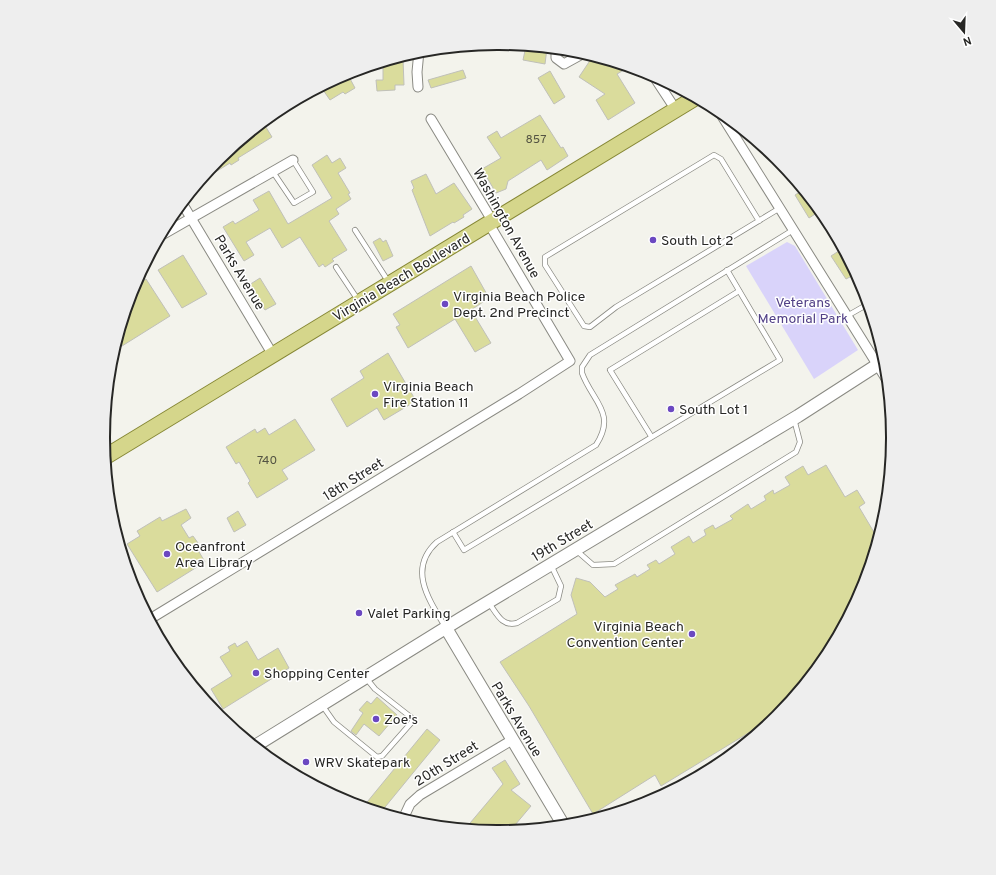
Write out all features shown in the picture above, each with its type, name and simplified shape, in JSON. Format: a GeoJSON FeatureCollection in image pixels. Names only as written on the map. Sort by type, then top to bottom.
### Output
{"type":"FeatureCollection","features":[{"type":"Feature","properties":{"kind":"main road","name":"Virginia Beach Boulevard"},"geometry":{"type":"LineString","coordinates":[[111,454],[390,285],[690,101]]}},
{"type":"Feature","properties":{"kind":"street"},"geometry":{"type":"LineString","coordinates":[[556,54],[556,58],[564,64],[576,57]]}},
{"type":"Feature","properties":{"kind":"street"},"geometry":{"type":"LineString","coordinates":[[418,58],[416,72],[418,87]]}},
{"type":"Feature","properties":{"kind":"street"},"geometry":{"type":"LineString","coordinates":[[660,86],[676,110]]}},
{"type":"Feature","properties":{"kind":"street","name":"Washington Avenue"},"geometry":{"type":"LineString","coordinates":[[431,119],[492,222],[492,229],[570,361]]}},
{"type":"Feature","properties":{"kind":"street"},"geometry":{"type":"LineString","coordinates":[[730,127],[847,316],[877,356]]}},
{"type":"Feature","properties":{"kind":"street"},"geometry":{"type":"LineString","coordinates":[[171,229],[293,160]]}},
{"type":"Feature","properties":{"kind":"street","name":"Parks Avenue"},"geometry":{"type":"LineString","coordinates":[[186,209],[273,355]]}},
{"type":"Feature","properties":{"kind":"street","name":"18th Street"},"geometry":{"type":"LineString","coordinates":[[154,617],[519,394],[570,361]]}},
{"type":"Feature","properties":{"kind":"street","name":"19th Street"},"geometry":{"type":"LineString","coordinates":[[260,743],[446,628],[794,418],[878,364]]}},
{"type":"Feature","properties":{"kind":"street","name":"Parks Avenue"},"geometry":{"type":"LineString","coordinates":[[446,628],[560,820]]}},
{"type":"Feature","properties":{"kind":"street","name":"20th Street"},"geometry":{"type":"LineString","coordinates":[[405,814],[410,804],[420,795],[512,740]]}},
{"type":"Feature","properties":{"kind":"lane"},"geometry":{"type":"LineString","coordinates":[[759,221],[721,159],[714,155],[545,257],[545,265],[584,326],[590,327],[616,308],[759,221],[780,208]]}},
{"type":"Feature","properties":{"kind":"lane"},"geometry":{"type":"LineString","coordinates":[[273,172],[294,203],[313,192],[293,160]]}},
{"type":"Feature","properties":{"kind":"lane"},"geometry":{"type":"LineString","coordinates":[[355,230],[390,285]]}},
{"type":"Feature","properties":{"kind":"lane"},"geometry":{"type":"LineString","coordinates":[[446,628],[422,582],[423,560],[428,550],[453,532],[596,445],[605,424],[604,415],[582,372],[586,360],[590,355],[793,230]]}},
{"type":"Feature","properties":{"kind":"lane"},"geometry":{"type":"LineString","coordinates":[[336,267],[360,303]]}},
{"type":"Feature","properties":{"kind":"lane"},"geometry":{"type":"LineString","coordinates":[[453,532],[464,550],[780,360],[727,270]]}},
{"type":"Feature","properties":{"kind":"lane"},"geometry":{"type":"LineString","coordinates":[[652,436],[610,370],[739,291]]}},
{"type":"Feature","properties":{"kind":"lane"},"geometry":{"type":"LineString","coordinates":[[847,316],[863,307]]}},
{"type":"Feature","properties":{"kind":"lane"},"geometry":{"type":"LineString","coordinates":[[576,550],[593,565],[614,564],[796,452],[800,442],[794,418]]}},
{"type":"Feature","properties":{"kind":"lane"},"geometry":{"type":"LineString","coordinates":[[489,603],[504,623],[510,625],[517,623],[558,599],[562,586],[551,565]]}},
{"type":"Feature","properties":{"kind":"lane"},"geometry":{"type":"LineString","coordinates":[[322,704],[334,722],[377,757],[382,756],[412,722],[412,718],[375,689],[366,678]]}},
{"type":"Feature","properties":{"kind":"green space","name":"Veterans Memorial Park"},"geometry":{"type":"Polygon","coordinates":[[[787,242],[795,246],[858,350],[814,379],[746,266],[787,242]]]}},
{"type":"Feature","properties":{"kind":"building"},"geometry":{"type":"Polygon","coordinates":[[[525,51],[546,53],[545,64],[523,60],[525,51]]]}},
{"type":"Feature","properties":{"kind":"building"},"geometry":{"type":"Polygon","coordinates":[[[590,61],[622,71],[617,74],[635,103],[608,120],[596,100],[605,94],[579,77],[590,61]]]}},
{"type":"Feature","properties":{"kind":"building"},"geometry":{"type":"Polygon","coordinates":[[[403,62],[404,85],[395,85],[395,90],[377,91],[376,80],[383,80],[383,68],[403,62]]]}},
{"type":"Feature","properties":{"kind":"building"},"geometry":{"type":"Polygon","coordinates":[[[463,70],[466,78],[431,88],[428,80],[463,70]]]}},
{"type":"Feature","properties":{"kind":"building"},"geometry":{"type":"Polygon","coordinates":[[[550,71],[565,97],[554,104],[538,78],[550,71]]]}},
{"type":"Feature","properties":{"kind":"building"},"geometry":{"type":"Polygon","coordinates":[[[350,79],[355,88],[345,94],[343,92],[330,100],[324,92],[350,79]]]}},
{"type":"Feature","properties":{"kind":"building"},"geometry":{"type":"Polygon","coordinates":[[[540,115],[561,148],[563,147],[568,156],[547,170],[541,160],[508,181],[506,189],[496,193],[482,169],[501,158],[487,137],[497,131],[501,138],[540,115]]]}},
{"type":"Feature","properties":{"kind":"building"},"geometry":{"type":"Polygon","coordinates":[[[266,127],[272,137],[238,158],[239,160],[231,165],[230,163],[217,171],[243,146],[266,127]]]}},
{"type":"Feature","properties":{"kind":"building"},"geometry":{"type":"Polygon","coordinates":[[[327,155],[332,163],[340,158],[346,168],[338,173],[350,193],[348,194],[351,199],[336,209],[339,214],[329,221],[347,250],[332,259],[334,261],[325,267],[323,264],[319,267],[300,237],[282,248],[270,228],[246,242],[254,255],[244,261],[223,227],[233,221],[235,224],[259,210],[253,200],[269,191],[288,224],[332,198],[312,165],[327,155]]]}},
{"type":"Feature","properties":{"kind":"building"},"geometry":{"type":"Polygon","coordinates":[[[426,174],[436,194],[454,183],[472,209],[463,215],[464,217],[430,236],[412,190],[414,188],[411,181],[426,174]]]}},
{"type":"Feature","properties":{"kind":"building"},"geometry":{"type":"Polygon","coordinates":[[[798,193],[814,215],[809,218],[795,195],[798,193]]]}},
{"type":"Feature","properties":{"kind":"building"},"geometry":{"type":"Polygon","coordinates":[[[380,238],[383,242],[386,240],[393,256],[383,261],[373,242],[380,238]]]}},
{"type":"Feature","properties":{"kind":"building"},"geometry":{"type":"Polygon","coordinates":[[[838,251],[851,277],[846,279],[831,256],[838,251]]]}},
{"type":"Feature","properties":{"kind":"building"},"geometry":{"type":"Polygon","coordinates":[[[183,255],[207,294],[182,308],[158,270],[183,255]]]}},
{"type":"Feature","properties":{"kind":"building","name":"Virginia Beach Police Dept. 2nd Precinct"},"geometry":{"type":"Polygon","coordinates":[[[471,266],[489,298],[471,310],[491,343],[475,352],[455,319],[408,348],[396,327],[400,325],[393,314],[471,266]]]}},
{"type":"Feature","properties":{"kind":"building"},"geometry":{"type":"Polygon","coordinates":[[[260,278],[276,304],[265,310],[249,285],[260,278]]]}},
{"type":"Feature","properties":{"kind":"building"},"geometry":{"type":"Polygon","coordinates":[[[146,279],[170,316],[122,346],[131,313],[144,280],[146,279]]]}},
{"type":"Feature","properties":{"kind":"building","name":"Virginia Beach Fire Station 11"},"geometry":{"type":"Polygon","coordinates":[[[388,353],[416,401],[384,420],[377,408],[347,427],[331,399],[364,378],[360,371],[388,353]]]}},
{"type":"Feature","properties":{"kind":"building"},"geometry":{"type":"Polygon","coordinates":[[[295,419],[315,450],[282,470],[288,479],[257,498],[248,483],[250,481],[239,462],[236,464],[226,447],[255,429],[257,433],[265,428],[269,435],[295,419]]]}},
{"type":"Feature","properties":{"kind":"building","name":"Virginia Beach Convention Center"},"geometry":{"type":"Polygon","coordinates":[[[826,465],[845,497],[857,490],[865,503],[859,507],[874,532],[865,562],[846,609],[820,653],[772,712],[748,733],[661,786],[655,775],[593,813],[529,706],[500,662],[577,614],[571,595],[576,578],[590,582],[605,597],[618,589],[615,585],[635,574],[637,577],[650,569],[647,565],[656,560],[659,564],[675,554],[671,547],[689,536],[693,543],[706,535],[704,530],[713,525],[715,529],[733,519],[730,516],[748,504],[751,509],[766,500],[764,496],[773,490],[774,494],[790,485],[785,477],[803,466],[808,475],[826,465]]]}},
{"type":"Feature","properties":{"kind":"building","name":"Oceanfront Area Library"},"geometry":{"type":"Polygon","coordinates":[[[186,509],[191,518],[181,525],[189,538],[193,536],[198,543],[195,545],[205,562],[157,592],[127,544],[140,536],[137,531],[160,517],[162,521],[186,509]]]}},
{"type":"Feature","properties":{"kind":"building"},"geometry":{"type":"Polygon","coordinates":[[[238,511],[246,525],[234,532],[227,518],[238,511]]]}},
{"type":"Feature","properties":{"kind":"building","name":"Shopping Center"},"geometry":{"type":"Polygon","coordinates":[[[247,641],[258,660],[278,648],[289,668],[223,709],[211,689],[232,676],[220,657],[230,651],[228,647],[235,643],[237,647],[247,641]]]}},
{"type":"Feature","properties":{"kind":"building","name":"Zoe's"},"geometry":{"type":"Polygon","coordinates":[[[377,697],[397,715],[379,736],[364,724],[356,735],[351,731],[363,713],[359,710],[367,701],[371,704],[377,697]]]}},
{"type":"Feature","properties":{"kind":"building"},"geometry":{"type":"Polygon","coordinates":[[[427,729],[440,740],[385,808],[367,802],[427,729]]]}},
{"type":"Feature","properties":{"kind":"building"},"geometry":{"type":"Polygon","coordinates":[[[505,760],[520,784],[511,790],[531,806],[516,824],[469,824],[503,784],[492,768],[505,760]]]}},
{"type":"Feature","properties":{"kind":"place","name":"South Lot 2"},"geometry":{"type":"Point","coordinates":[653,240]}},
{"type":"Feature","properties":{"kind":"place","name":"Virginia Beach Police Dept. 2nd Precinct"},"geometry":{"type":"Point","coordinates":[445,304]}},
{"type":"Feature","properties":{"kind":"place","name":"Virginia Beach Fire Station 11"},"geometry":{"type":"Point","coordinates":[375,394]}},
{"type":"Feature","properties":{"kind":"place","name":"South Lot 1"},"geometry":{"type":"Point","coordinates":[671,409]}},
{"type":"Feature","properties":{"kind":"place","name":"Oceanfront Area Library"},"geometry":{"type":"Point","coordinates":[167,554]}},
{"type":"Feature","properties":{"kind":"place","name":"Valet Parking"},"geometry":{"type":"Point","coordinates":[359,613]}},
{"type":"Feature","properties":{"kind":"place","name":"Virginia Beach Convention Center"},"geometry":{"type":"Point","coordinates":[692,634]}},
{"type":"Feature","properties":{"kind":"place","name":"Shopping Center"},"geometry":{"type":"Point","coordinates":[256,673]}},
{"type":"Feature","properties":{"kind":"place","name":"Zoe's"},"geometry":{"type":"Point","coordinates":[376,719]}},
{"type":"Feature","properties":{"kind":"place","name":"WRV Skatepark"},"geometry":{"type":"Point","coordinates":[306,762]}}]}
